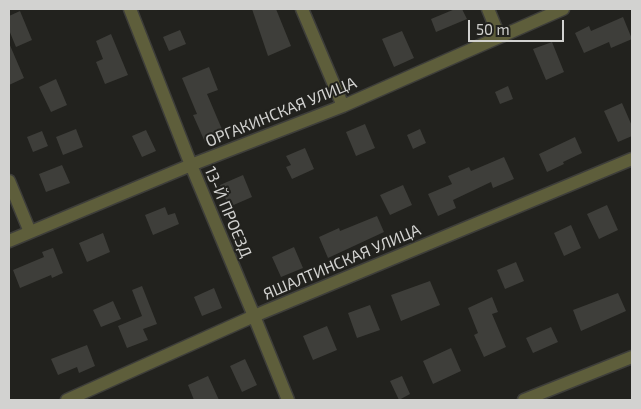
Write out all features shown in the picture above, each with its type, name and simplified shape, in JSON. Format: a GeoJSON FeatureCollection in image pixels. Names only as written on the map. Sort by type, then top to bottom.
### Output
{"type":"FeatureCollection","features":[{"type":"Feature","properties":{"kind":"street","name":"13-Й ПРОЕЗД"},"geometry":{"type":"LineString","coordinates":[[130,9],[191,165],[288,400]]}},
{"type":"Feature","properties":{"kind":"street"},"geometry":{"type":"LineString","coordinates":[[302,9],[343,106]]}},
{"type":"Feature","properties":{"kind":"street"},"geometry":{"type":"LineString","coordinates":[[488,9],[499,36]]}},
{"type":"Feature","properties":{"kind":"street","name":"ОРГАКИНСКАЯ УЛИЦА"},"geometry":{"type":"LineString","coordinates":[[9,241],[191,165],[343,106],[564,9]]}},
{"type":"Feature","properties":{"kind":"street","name":"ЯШАЛТИНСКАЯ УЛИЦА"},"geometry":{"type":"LineString","coordinates":[[67,400],[254,316],[632,159]]}},
{"type":"Feature","properties":{"kind":"street"},"geometry":{"type":"LineString","coordinates":[[9,181],[30,232]]}},
{"type":"Feature","properties":{"kind":"street"},"geometry":{"type":"LineString","coordinates":[[524,400],[632,356]]}},
{"type":"Feature","properties":{"kind":"building"},"geometry":{"type":"Polygon","coordinates":[[[252,9],[276,9],[291,46],[268,56],[252,9]]]}},
{"type":"Feature","properties":{"kind":"building"},"geometry":{"type":"Polygon","coordinates":[[[455,9],[462,9],[467,19],[436,32],[431,19],[455,9]]]}},
{"type":"Feature","properties":{"kind":"building"},"geometry":{"type":"Polygon","coordinates":[[[20,11],[32,40],[16,47],[9,30],[9,16],[20,11]]]}},
{"type":"Feature","properties":{"kind":"building"},"geometry":{"type":"Polygon","coordinates":[[[623,17],[632,39],[611,48],[609,42],[584,53],[575,33],[589,26],[591,31],[623,17]]]}},
{"type":"Feature","properties":{"kind":"building"},"geometry":{"type":"Polygon","coordinates":[[[180,30],[186,44],[169,51],[163,37],[180,30]]]}},
{"type":"Feature","properties":{"kind":"building"},"geometry":{"type":"Polygon","coordinates":[[[402,31],[414,58],[394,67],[382,39],[402,31]]]}},
{"type":"Feature","properties":{"kind":"building"},"geometry":{"type":"Polygon","coordinates":[[[111,34],[128,75],[105,84],[96,62],[103,59],[96,41],[111,34]]]}},
{"type":"Feature","properties":{"kind":"building"},"geometry":{"type":"Polygon","coordinates":[[[552,42],[564,72],[546,80],[533,49],[552,42]]]}},
{"type":"Feature","properties":{"kind":"building"},"geometry":{"type":"Polygon","coordinates":[[[9,43],[24,78],[9,85],[9,43]]]}},
{"type":"Feature","properties":{"kind":"building"},"geometry":{"type":"Polygon","coordinates":[[[209,67],[218,90],[207,94],[224,134],[205,142],[193,115],[197,114],[182,78],[209,67]]]}},
{"type":"Feature","properties":{"kind":"building"},"geometry":{"type":"Polygon","coordinates":[[[56,79],[67,105],[51,112],[39,87],[56,79]]]}},
{"type":"Feature","properties":{"kind":"building"},"geometry":{"type":"Polygon","coordinates":[[[508,86],[513,99],[500,104],[495,92],[508,86]]]}},
{"type":"Feature","properties":{"kind":"building"},"geometry":{"type":"Polygon","coordinates":[[[622,103],[632,126],[632,136],[618,142],[604,111],[622,103]]]}},
{"type":"Feature","properties":{"kind":"building"},"geometry":{"type":"Polygon","coordinates":[[[365,124],[375,148],[356,156],[346,132],[365,124]]]}},
{"type":"Feature","properties":{"kind":"building"},"geometry":{"type":"Polygon","coordinates":[[[76,129],[83,147],[63,155],[56,137],[76,129]]]}},
{"type":"Feature","properties":{"kind":"building"},"geometry":{"type":"Polygon","coordinates":[[[420,129],[426,143],[413,149],[407,135],[420,129]]]}},
{"type":"Feature","properties":{"kind":"building"},"geometry":{"type":"Polygon","coordinates":[[[146,130],[156,151],[142,157],[132,136],[146,130]]]}},
{"type":"Feature","properties":{"kind":"building"},"geometry":{"type":"Polygon","coordinates":[[[42,131],[48,146],[33,152],[27,137],[42,131]]]}},
{"type":"Feature","properties":{"kind":"building"},"geometry":{"type":"Polygon","coordinates":[[[575,137],[582,153],[547,172],[539,154],[575,137]]]}},
{"type":"Feature","properties":{"kind":"building"},"geometry":{"type":"Polygon","coordinates":[[[305,148],[314,169],[292,179],[286,167],[291,165],[286,156],[305,148]]]}},
{"type":"Feature","properties":{"kind":"building"},"geometry":{"type":"Polygon","coordinates":[[[504,157],[514,179],[493,188],[491,182],[453,200],[456,208],[438,216],[428,194],[452,184],[448,176],[469,167],[471,171],[504,157]]]}},
{"type":"Feature","properties":{"kind":"building"},"geometry":{"type":"Polygon","coordinates":[[[62,165],[70,183],[46,192],[39,174],[62,165]]]}},
{"type":"Feature","properties":{"kind":"building"},"geometry":{"type":"Polygon","coordinates":[[[243,175],[252,197],[229,207],[220,185],[243,175]]]}},
{"type":"Feature","properties":{"kind":"building"},"geometry":{"type":"Polygon","coordinates":[[[403,185],[412,205],[390,215],[380,195],[403,185]]]}},
{"type":"Feature","properties":{"kind":"building"},"geometry":{"type":"Polygon","coordinates":[[[607,205],[618,230],[599,239],[587,214],[607,205]]]}},
{"type":"Feature","properties":{"kind":"building"},"geometry":{"type":"Polygon","coordinates":[[[165,207],[168,215],[175,213],[179,224],[153,235],[145,215],[165,207]]]}},
{"type":"Feature","properties":{"kind":"building"},"geometry":{"type":"Polygon","coordinates":[[[377,216],[384,232],[328,258],[319,237],[339,228],[340,231],[377,216]]]}},
{"type":"Feature","properties":{"kind":"building"},"geometry":{"type":"Polygon","coordinates":[[[571,225],[581,248],[564,256],[554,233],[571,225]]]}},
{"type":"Feature","properties":{"kind":"building"},"geometry":{"type":"Polygon","coordinates":[[[103,233],[110,252],[87,262],[79,243],[103,233]]]}},
{"type":"Feature","properties":{"kind":"building"},"geometry":{"type":"Polygon","coordinates":[[[294,247],[303,268],[281,277],[272,257],[294,247]]]}},
{"type":"Feature","properties":{"kind":"building"},"geometry":{"type":"Polygon","coordinates":[[[53,248],[63,273],[52,278],[51,275],[20,288],[13,270],[44,257],[42,252],[53,248]]]}},
{"type":"Feature","properties":{"kind":"building"},"geometry":{"type":"Polygon","coordinates":[[[516,262],[524,281],[505,289],[497,270],[516,262]]]}},
{"type":"Feature","properties":{"kind":"building"},"geometry":{"type":"Polygon","coordinates":[[[430,281],[440,305],[401,321],[391,295],[430,281]]]}},
{"type":"Feature","properties":{"kind":"building"},"geometry":{"type":"Polygon","coordinates":[[[142,286],[157,324],[143,329],[148,340],[127,348],[118,326],[142,316],[132,290],[142,286]]]}},
{"type":"Feature","properties":{"kind":"building"},"geometry":{"type":"Polygon","coordinates":[[[214,288],[222,308],[202,316],[194,297],[214,288]]]}},
{"type":"Feature","properties":{"kind":"building"},"geometry":{"type":"Polygon","coordinates":[[[618,293],[626,311],[581,331],[573,310],[618,293]]]}},
{"type":"Feature","properties":{"kind":"building"},"geometry":{"type":"Polygon","coordinates":[[[492,297],[498,312],[492,314],[506,347],[484,357],[474,335],[478,333],[468,308],[492,297]]]}},
{"type":"Feature","properties":{"kind":"building"},"geometry":{"type":"Polygon","coordinates":[[[113,301],[121,319],[101,327],[93,310],[113,301]]]}},
{"type":"Feature","properties":{"kind":"building"},"geometry":{"type":"Polygon","coordinates":[[[370,305],[380,330],[357,338],[348,313],[370,305]]]}},
{"type":"Feature","properties":{"kind":"building"},"geometry":{"type":"Polygon","coordinates":[[[327,326],[337,350],[313,360],[303,336],[327,326]]]}},
{"type":"Feature","properties":{"kind":"building"},"geometry":{"type":"Polygon","coordinates":[[[551,327],[558,342],[533,353],[526,338],[551,327]]]}},
{"type":"Feature","properties":{"kind":"building"},"geometry":{"type":"Polygon","coordinates":[[[87,345],[95,366],[79,373],[77,367],[58,375],[51,359],[87,345]]]}},
{"type":"Feature","properties":{"kind":"building"},"geometry":{"type":"Polygon","coordinates":[[[451,348],[461,371],[433,384],[423,361],[451,348]]]}},
{"type":"Feature","properties":{"kind":"building"},"geometry":{"type":"Polygon","coordinates":[[[245,359],[257,385],[242,392],[230,366],[245,359]]]}},
{"type":"Feature","properties":{"kind":"building"},"geometry":{"type":"Polygon","coordinates":[[[208,376],[219,400],[194,400],[188,385],[208,376]]]}},
{"type":"Feature","properties":{"kind":"building"},"geometry":{"type":"Polygon","coordinates":[[[402,376],[410,394],[399,400],[390,381],[402,376]]]}}]}
